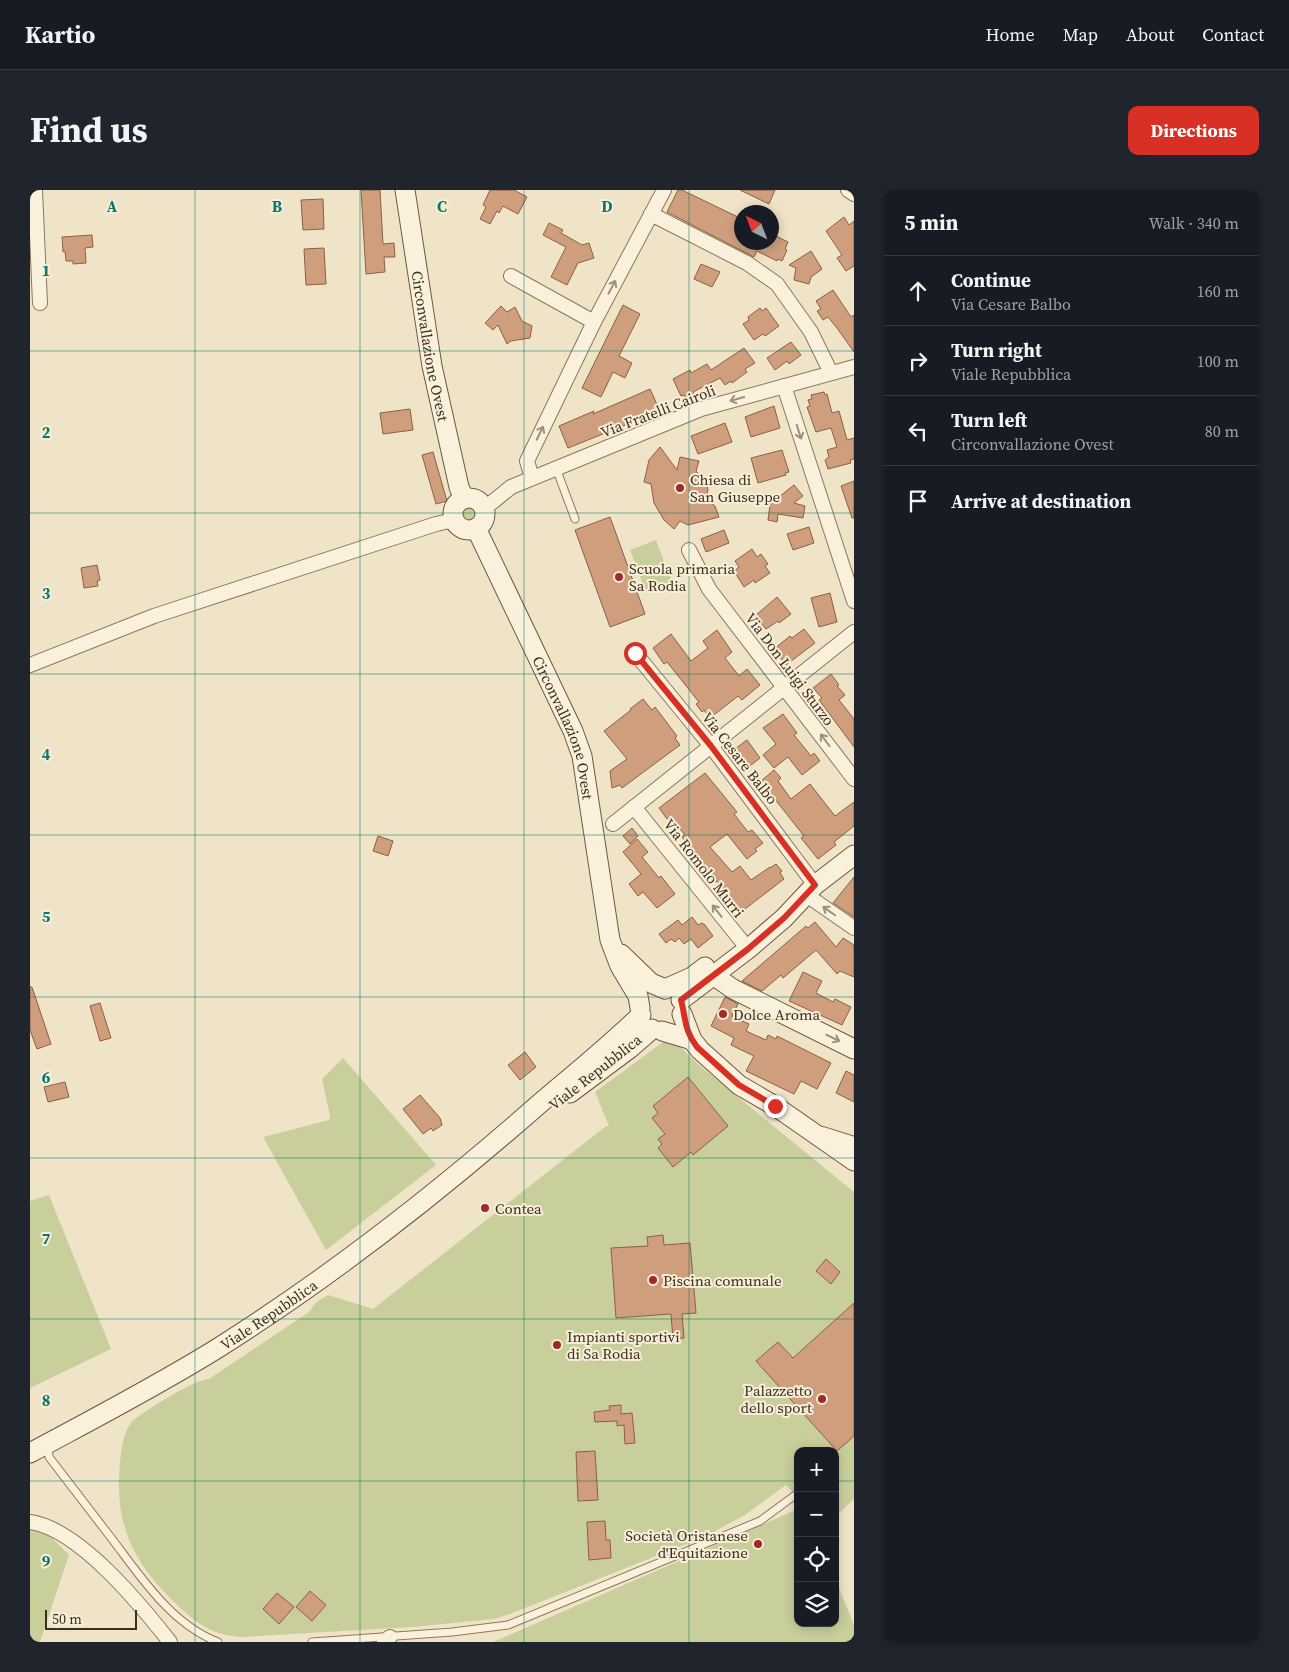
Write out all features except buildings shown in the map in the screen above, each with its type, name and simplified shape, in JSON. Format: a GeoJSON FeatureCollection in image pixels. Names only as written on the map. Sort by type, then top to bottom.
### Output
{"type":"FeatureCollection","features":[{"type":"Feature","properties":{"kind":"street"},"geometry":{"type":"LineString","coordinates":[[35,190],[40,303]]}},
{"type":"Feature","properties":{"kind":"street","name":"Circonvallazione Ovest"},"geometry":{"type":"LineString","coordinates":[[405,190],[432,366],[459,488],[464,499]]}},
{"type":"Feature","properties":{"kind":"street"},"geometry":{"type":"LineString","coordinates":[[532,478],[527,461],[594,322],[664,190]]}},
{"type":"Feature","properties":{"kind":"street"},"geometry":{"type":"LineString","coordinates":[[848,190],[854,194]]}},
{"type":"Feature","properties":{"kind":"street"},"geometry":{"type":"LineString","coordinates":[[651,214],[747,263],[777,284],[811,332],[831,373]]}},
{"type":"Feature","properties":{"kind":"street"},"geometry":{"type":"LineString","coordinates":[[511,276],[594,322]]}},
{"type":"Feature","properties":{"kind":"street","name":"Via Fratelli Cairoli"},"geometry":{"type":"LineString","coordinates":[[484,509],[511,487],[701,409],[854,366]]}},
{"type":"Feature","properties":{"kind":"street"},"geometry":{"type":"LineString","coordinates":[[784,386],[854,601]]}},
{"type":"Feature","properties":{"kind":"street"},"geometry":{"type":"LineString","coordinates":[[464,499],[475,499],[481,503],[484,509],[483,520],[476,528],[469,530],[462,528],[454,520],[454,509],[457,503],[464,499]]}},
{"type":"Feature","properties":{"kind":"street"},"geometry":{"type":"LineString","coordinates":[[30,665],[154,616],[436,524],[454,520]]}},
{"type":"Feature","properties":{"kind":"street","name":"Circonvallazione Ovest"},"geometry":{"type":"LineString","coordinates":[[476,528],[573,731],[582,756],[612,943],[620,966],[638,996],[649,1021]]}},
{"type":"Feature","properties":{"kind":"street","name":"Via Don Luigi Sturzo"},"geometry":{"type":"LineString","coordinates":[[690,550],[709,589],[854,779]]}},
{"type":"Feature","properties":{"kind":"street"},"geometry":{"type":"LineString","coordinates":[[612,824],[854,632]]}},
{"type":"Feature","properties":{"kind":"street","name":"Via Cesare Balbo"},"geometry":{"type":"LineString","coordinates":[[635,653],[711,746],[810,890],[854,928]]}},
{"type":"Feature","properties":{"kind":"street","name":"Via Romolo Murri"},"geometry":{"type":"LineString","coordinates":[[634,807],[744,945]]}},
{"type":"Feature","properties":{"kind":"street"},"geometry":{"type":"LineString","coordinates":[[649,1021],[646,996],[651,991],[665,988],[692,977],[744,945],[784,918],[810,890],[854,855]]}},
{"type":"Feature","properties":{"kind":"street"},"geometry":{"type":"LineString","coordinates":[[612,943],[651,983],[671,991],[682,1007],[692,1040],[700,1050],[739,1085],[854,1161]]}},
{"type":"Feature","properties":{"kind":"street"},"geometry":{"type":"LineString","coordinates":[[649,1021],[675,1026],[682,1007],[744,945]]}},
{"type":"Feature","properties":{"kind":"street"},"geometry":{"type":"LineString","coordinates":[[713,975],[732,989],[854,1049]]}},
{"type":"Feature","properties":{"kind":"street"},"geometry":{"type":"LineString","coordinates":[[649,1021],[692,1040]]}},
{"type":"Feature","properties":{"kind":"street","name":"Viale Repubblica"},"geometry":{"type":"LineString","coordinates":[[30,1453],[143,1392],[219,1347],[317,1282],[431,1196],[489,1149],[574,1091],[629,1049],[649,1021]]}},
{"type":"Feature","properties":{"kind":"street"},"geometry":{"type":"LineString","coordinates":[[807,1129],[854,1144]]}},
{"type":"Feature","properties":{"kind":"street"},"geometry":{"type":"LineString","coordinates":[[30,1522],[41,1524],[62,1534],[80,1546],[140,1604],[170,1642]]}},
{"type":"Feature","properties":{"kind":"lane"},"geometry":{"type":"LineString","coordinates":[[556,468],[575,519]]}},
{"type":"Feature","properties":{"kind":"lane"},"geometry":{"type":"LineString","coordinates":[[48,1443],[49,1457],[147,1585],[172,1612],[193,1630],[206,1638],[218,1642]]}},
{"type":"Feature","properties":{"kind":"lane"},"geometry":{"type":"LineString","coordinates":[[312,1642],[387,1639],[508,1625],[760,1521],[794,1496]]}},
{"type":"Feature","properties":{"kind":"green space"},"geometry":{"type":"Polygon","coordinates":[[[467,503],[475,503],[481,509],[481,517],[475,523],[467,523],[461,517],[461,509],[467,503]]]}},
{"type":"Feature","properties":{"kind":"green space"},"geometry":{"type":"Polygon","coordinates":[[[656,540],[672,582],[646,592],[630,550],[656,540]]]}},
{"type":"Feature","properties":{"kind":"green space","name":"Impianti sportivi di Sa Rodia"},"geometry":{"type":"Polygon","coordinates":[[[670,1037],[700,1066],[854,1192],[854,1499],[839,1513],[839,1447],[794,1447],[794,1493],[786,1485],[745,1515],[704,1537],[494,1619],[413,1627],[243,1637],[222,1634],[197,1622],[159,1587],[147,1571],[129,1540],[123,1523],[119,1485],[120,1463],[124,1437],[131,1423],[171,1395],[197,1382],[209,1379],[309,1312],[315,1303],[328,1295],[373,1309],[605,1127],[609,1126],[595,1092],[670,1037]]]}},
{"type":"Feature","properties":{"kind":"green space"},"geometry":{"type":"Polygon","coordinates":[[[343,1058],[436,1165],[326,1250],[263,1137],[329,1120],[330,1116],[322,1079],[343,1058]]]}},
{"type":"Feature","properties":{"kind":"green space"},"geometry":{"type":"Polygon","coordinates":[[[49,1195],[111,1349],[30,1388],[30,1201],[49,1195]]]}},
{"type":"Feature","properties":{"kind":"green space","name":"Società Oristanese d'Equitazione"},"geometry":{"type":"Polygon","coordinates":[[[794,1511],[794,1627],[839,1627],[839,1588],[854,1625],[854,1642],[493,1642],[794,1511]]]}},
{"type":"Feature","properties":{"kind":"green space"},"geometry":{"type":"Polygon","coordinates":[[[30,1526],[46,1532],[69,1555],[40,1642],[30,1642],[30,1526]]]}},
{"type":"Feature","properties":{"kind":"place","name":"Chiesa di San Giuseppe"},"geometry":{"type":"Point","coordinates":[680,488]}},
{"type":"Feature","properties":{"kind":"place","name":"Scuola primaria Sa Rodia"},"geometry":{"type":"Point","coordinates":[619,577]}},
{"type":"Feature","properties":{"kind":"place","name":"Dolce Aroma"},"geometry":{"type":"Point","coordinates":[723,1014]}},
{"type":"Feature","properties":{"kind":"place","name":"Contea"},"geometry":{"type":"Point","coordinates":[485,1208]}},
{"type":"Feature","properties":{"kind":"place","name":"Piscina comunale"},"geometry":{"type":"Point","coordinates":[653,1280]}},
{"type":"Feature","properties":{"kind":"place","name":"Impianti sportivi di Sa Rodia"},"geometry":{"type":"Point","coordinates":[557,1345]}},
{"type":"Feature","properties":{"kind":"place","name":"Palazzetto dello sport"},"geometry":{"type":"Point","coordinates":[822,1399]}},
{"type":"Feature","properties":{"kind":"place","name":"Società Oristanese d'Equitazione"},"geometry":{"type":"Point","coordinates":[758,1544]}},
{"type":"Feature","properties":{"kind":"route"},"geometry":{"type":"LineString","coordinates":[[635,653],[711,746],[815,885],[784,918],[748,949],[681,1000],[686,1028],[697,1047],[739,1085],[775,1106]]}}]}
